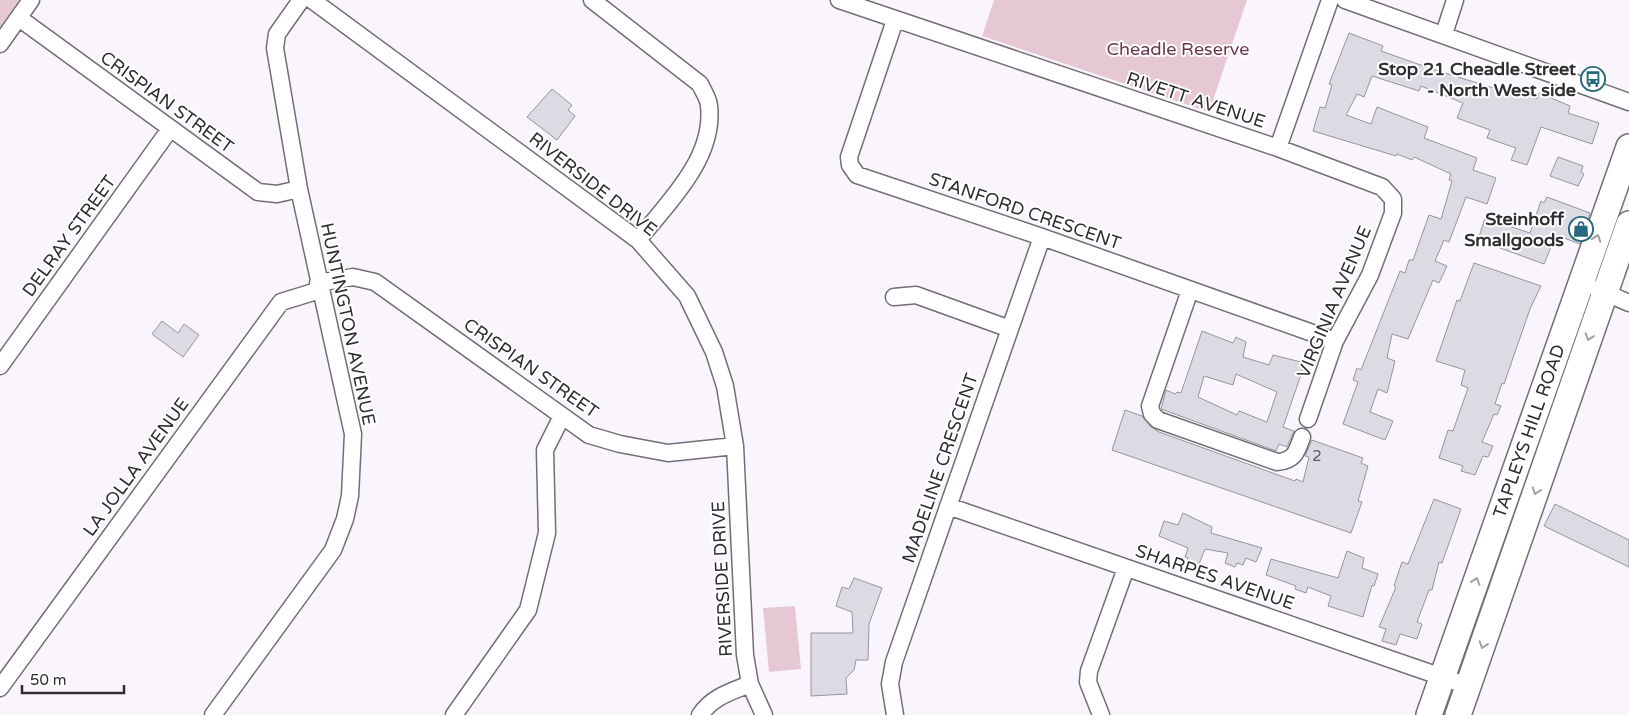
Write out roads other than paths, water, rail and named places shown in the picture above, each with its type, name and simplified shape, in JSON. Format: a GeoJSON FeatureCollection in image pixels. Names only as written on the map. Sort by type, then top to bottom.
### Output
{"type":"FeatureCollection","features":[{"type":"Feature","properties":{"kind":"main road","name":"TAPLEYS HILL ROAD"},"geometry":{"type":"LineString","coordinates":[[1429,715],[1629,148]]}},
{"type":"Feature","properties":{"kind":"main road","name":"TAPLEYS HILL ROAD"},"geometry":{"type":"LineString","coordinates":[[1458,715],[1604,291],[1629,224]]}},
{"type":"Feature","properties":{"kind":"street"},"geometry":{"type":"LineString","coordinates":[[0,44],[31,0]]}},
{"type":"Feature","properties":{"kind":"street","name":"HUNTINGTON AVENUE"},"geometry":{"type":"LineString","coordinates":[[213,715],[333,550],[345,520],[350,496],[353,434],[298,189],[275,48],[277,34],[300,0]]}},
{"type":"Feature","properties":{"kind":"street","name":"RIVERSIDE DRIVE"},"geometry":{"type":"LineString","coordinates":[[312,0],[638,240],[687,296],[714,352],[725,386],[735,446],[745,656],[750,684],[764,715]]}},
{"type":"Feature","properties":{"kind":"street"},"geometry":{"type":"LineString","coordinates":[[592,0],[700,84],[709,105],[708,125],[700,157],[688,179],[638,240]]}},
{"type":"Feature","properties":{"kind":"street","name":"RIVETT AVENUE"},"geometry":{"type":"LineString","coordinates":[[839,0],[1278,148],[1382,187],[1393,199]]}},
{"type":"Feature","properties":{"kind":"street"},"geometry":{"type":"LineString","coordinates":[[1278,148],[1330,0]]}},
{"type":"Feature","properties":{"kind":"street"},"geometry":{"type":"LineString","coordinates":[[1345,0],[1629,102]]}},
{"type":"Feature","properties":{"kind":"street"},"geometry":{"type":"LineString","coordinates":[[1444,34],[1455,0]]}},
{"type":"Feature","properties":{"kind":"street","name":"CRISPIAN STREET"},"geometry":{"type":"LineString","coordinates":[[19,18],[258,192],[277,194],[298,189]]}},
{"type":"Feature","properties":{"kind":"street","name":"STANFORD CRESCENT"},"geometry":{"type":"LineString","coordinates":[[894,20],[849,157],[850,165],[856,175],[1042,237],[1335,341]]}},
{"type":"Feature","properties":{"kind":"street","name":"DELRAY STREET"},"geometry":{"type":"LineString","coordinates":[[0,366],[170,129]]}},
{"type":"Feature","properties":{"kind":"street","name":"VIRGINIA AVENUE"},"geometry":{"type":"LineString","coordinates":[[1308,420],[1335,341],[1370,276],[1393,213],[1393,199]]}},
{"type":"Feature","properties":{"kind":"street","name":"MADELINE CRESCENT"},"geometry":{"type":"LineString","coordinates":[[895,715],[890,684],[894,662],[1042,237]]}},
{"type":"Feature","properties":{"kind":"street","name":"CRISPIAN STREET"},"geometry":{"type":"LineString","coordinates":[[319,287],[354,277],[375,282],[589,435],[620,444],[668,453],[735,446]]}},
{"type":"Feature","properties":{"kind":"street"},"geometry":{"type":"LineString","coordinates":[[1581,284],[1604,291],[1629,304]]}},
{"type":"Feature","properties":{"kind":"street","name":"LA JOLLA AVENUE"},"geometry":{"type":"LineString","coordinates":[[0,688],[281,302],[319,287]]}},
{"type":"Feature","properties":{"kind":"street"},"geometry":{"type":"LineString","coordinates":[[1190,290],[1150,406],[1152,414],[1158,420],[1277,462],[1286,462],[1295,456],[1302,437]]}},
{"type":"Feature","properties":{"kind":"street"},"geometry":{"type":"LineString","coordinates":[[894,296],[916,295],[1010,329]]}},
{"type":"Feature","properties":{"kind":"street"},"geometry":{"type":"LineString","coordinates":[[454,715],[528,610],[547,533],[545,450],[562,416]]}},
{"type":"Feature","properties":{"kind":"street","name":"SHARPES AVENUE"},"geometry":{"type":"LineString","coordinates":[[948,506],[1468,686]]}},
{"type":"Feature","properties":{"kind":"street"},"geometry":{"type":"LineString","coordinates":[[1101,715],[1088,682],[1089,671],[1126,568]]}},
{"type":"Feature","properties":{"kind":"street"},"geometry":{"type":"LineString","coordinates":[[700,715],[707,705],[720,696],[750,684]]}},
{"type":"Feature","properties":{"kind":"place","name":"Stop 21 Cheadle Street - North West side"},"geometry":{"type":"Point","coordinates":[1593,79]}},
{"type":"Feature","properties":{"kind":"place","name":"Steinhoff Smallgoods"},"geometry":{"type":"Point","coordinates":[1581,229]}},
{"type":"Feature","properties":{"kind":"park label","name":"Cheadle Reserve"},"geometry":{"type":"Point","coordinates":[1178,49]}}]}
